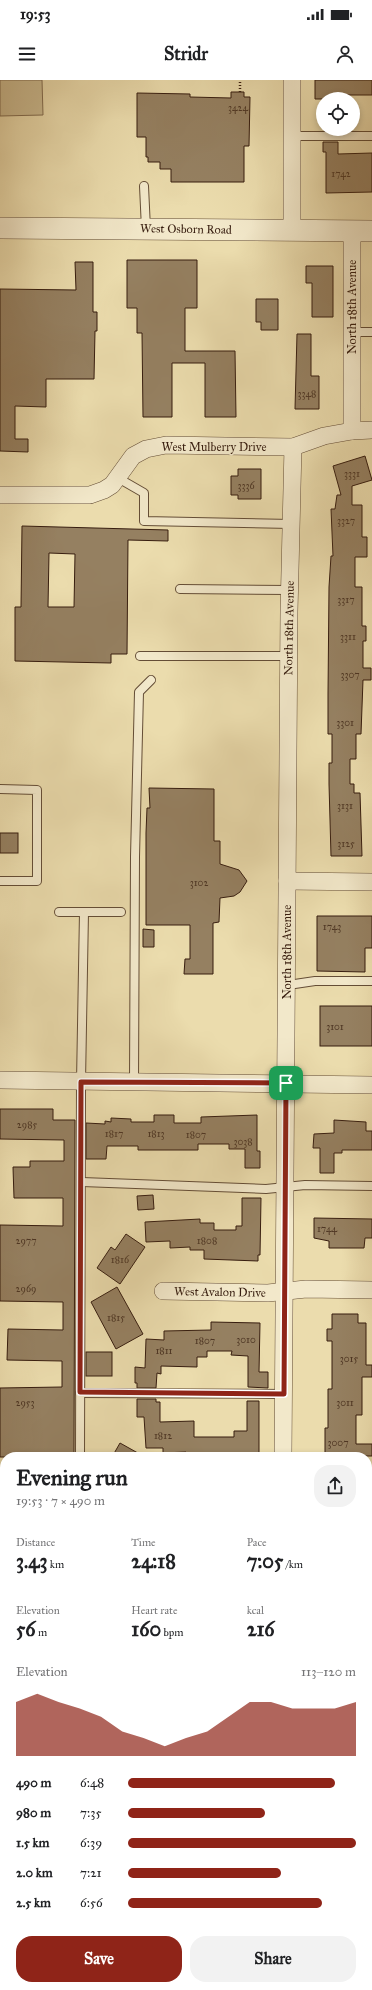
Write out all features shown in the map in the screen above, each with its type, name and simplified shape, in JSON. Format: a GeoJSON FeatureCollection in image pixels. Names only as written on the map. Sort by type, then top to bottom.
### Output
{"type":"FeatureCollection","features":[{"type":"Feature","properties":{"kind":"street"},"geometry":{"type":"LineString","coordinates":[[292,80],[292,230]]}},
{"type":"Feature","properties":{"kind":"street","name":"West Osborn Road"},"geometry":{"type":"LineString","coordinates":[[0,228],[362,231]]}},
{"type":"Feature","properties":{"kind":"street","name":"North 18th Avenue"},"geometry":{"type":"LineString","coordinates":[[352,431],[352,332],[362,231]]}},
{"type":"Feature","properties":{"kind":"street","name":"West Mulberry Drive"},"geometry":{"type":"LineString","coordinates":[[0,495],[90,495],[104,490],[112,485],[133,456],[146,449],[166,445],[293,447],[324,436],[352,431],[372,430]]}},
{"type":"Feature","properties":{"kind":"street","name":"North 18th Avenue"},"geometry":{"type":"LineString","coordinates":[[284,1452],[289,656],[293,447]]}},
{"type":"Feature","properties":{"kind":"street"},"geometry":{"type":"LineString","coordinates":[[287,881],[372,882]]}},
{"type":"Feature","properties":{"kind":"street"},"geometry":{"type":"LineString","coordinates":[[0,1080],[372,1085]]}},
{"type":"Feature","properties":{"kind":"street","name":"West Avalon Drive"},"geometry":{"type":"LineString","coordinates":[[163,1291],[268,1293],[306,1289],[372,1290]]}},
{"type":"Feature","properties":{"kind":"lane"},"geometry":{"type":"LineString","coordinates":[[292,136],[372,136]]}},
{"type":"Feature","properties":{"kind":"lane"},"geometry":{"type":"LineString","coordinates":[[144,186],[146,229]]}},
{"type":"Feature","properties":{"kind":"lane"},"geometry":{"type":"LineString","coordinates":[[352,332],[372,332]]}},
{"type":"Feature","properties":{"kind":"lane"},"geometry":{"type":"LineString","coordinates":[[118,478],[144,493],[144,521],[291,524]]}},
{"type":"Feature","properties":{"kind":"lane"},"geometry":{"type":"LineString","coordinates":[[180,589],[290,590]]}},
{"type":"Feature","properties":{"kind":"lane"},"geometry":{"type":"LineString","coordinates":[[140,656],[289,656]]}},
{"type":"Feature","properties":{"kind":"lane"},"geometry":{"type":"LineString","coordinates":[[134,1083],[135,864],[139,692],[151,680]]}},
{"type":"Feature","properties":{"kind":"lane"},"geometry":{"type":"LineString","coordinates":[[0,790],[37,790],[37,798],[36,881],[0,881]]}},
{"type":"Feature","properties":{"kind":"lane"},"geometry":{"type":"LineString","coordinates":[[59,912],[121,912]]}},
{"type":"Feature","properties":{"kind":"lane"},"geometry":{"type":"LineString","coordinates":[[80,1452],[82,1182],[81,1082],[84,912]]}},
{"type":"Feature","properties":{"kind":"lane"},"geometry":{"type":"LineString","coordinates":[[288,985],[315,982],[372,982]]}},
{"type":"Feature","properties":{"kind":"lane"},"geometry":{"type":"LineString","coordinates":[[82,1182],[266,1189],[305,1185],[372,1186]]}},
{"type":"Feature","properties":{"kind":"lane"},"geometry":{"type":"LineString","coordinates":[[80,1392],[284,1394]]}},
{"type":"Feature","properties":{"kind":"path"},"geometry":{"type":"LineString","coordinates":[[240,80],[240,92]]}},
{"type":"Feature","properties":{"kind":"shaded area"},"geometry":{"type":"Polygon","coordinates":[[[0,80],[42,80],[43,115],[0,116],[0,80]]]}},
{"type":"Feature","properties":{"kind":"building"},"geometry":{"type":"Polygon","coordinates":[[[315,80],[372,80],[372,95],[360,95],[360,92],[316,92],[315,99],[315,80]]]}},
{"type":"Feature","properties":{"kind":"building"},"geometry":{"type":"Polygon","coordinates":[[[231,92],[244,92],[244,97],[250,97],[249,146],[244,146],[244,182],[171,182],[171,169],[160,169],[160,162],[148,162],[148,157],[146,157],[146,137],[137,137],[137,93],[190,94],[190,97],[231,98],[231,92]]]}},
{"type":"Feature","properties":{"kind":"building"},"geometry":{"type":"Polygon","coordinates":[[[323,142],[338,142],[338,154],[372,153],[372,192],[326,193],[326,152],[323,152],[323,142]]]}},
{"type":"Feature","properties":{"kind":"building"},"geometry":{"type":"Polygon","coordinates":[[[127,260],[197,260],[197,308],[185,308],[185,351],[235,351],[236,417],[205,417],[205,363],[172,363],[172,417],[143,417],[142,333],[137,333],[137,308],[127,308],[127,260]]]}},
{"type":"Feature","properties":{"kind":"building"},"geometry":{"type":"Polygon","coordinates":[[[75,262],[93,262],[93,312],[97,312],[94,379],[46,379],[46,407],[15,406],[15,439],[28,439],[28,452],[0,451],[0,289],[76,290],[75,262]]]}},
{"type":"Feature","properties":{"kind":"building"},"geometry":{"type":"Polygon","coordinates":[[[306,266],[333,266],[333,317],[312,317],[312,283],[306,283],[306,266]]]}},
{"type":"Feature","properties":{"kind":"building"},"geometry":{"type":"Polygon","coordinates":[[[256,299],[278,299],[278,330],[261,330],[261,322],[256,322],[256,299]]]}},
{"type":"Feature","properties":{"kind":"building"},"geometry":{"type":"Polygon","coordinates":[[[297,334],[311,334],[311,376],[319,376],[319,409],[295,409],[297,334]]]}},
{"type":"Feature","properties":{"kind":"building"},"geometry":{"type":"Polygon","coordinates":[[[365,456],[372,480],[352,486],[352,505],[362,505],[362,537],[367,537],[367,557],[355,557],[355,587],[362,587],[362,626],[366,626],[366,641],[363,641],[363,668],[371,668],[371,680],[363,680],[361,734],[356,734],[356,759],[350,759],[350,784],[354,784],[354,793],[360,793],[362,856],[331,856],[329,763],[332,763],[332,734],[328,734],[328,694],[329,587],[331,556],[333,556],[331,509],[335,509],[337,495],[341,495],[333,466],[365,456]]]}},
{"type":"Feature","properties":{"kind":"building"},"geometry":{"type":"Polygon","coordinates":[[[238,469],[261,469],[261,499],[238,499],[238,495],[231,495],[231,476],[238,476],[238,469]]]}},
{"type":"Feature","properties":{"kind":"building"},"geometry":{"type":"Polygon","coordinates":[[[22,526],[168,530],[168,541],[128,540],[127,654],[111,654],[111,663],[15,661],[15,607],[21,607],[22,526]],[[49,553],[48,607],[74,607],[75,554],[49,553]]]}},
{"type":"Feature","properties":{"kind":"building"},"geometry":{"type":"Polygon","coordinates":[[[149,788],[214,789],[214,841],[220,841],[220,864],[239,870],[247,881],[240,892],[234,896],[220,898],[219,922],[213,923],[213,974],[184,974],[185,959],[190,959],[190,925],[146,925],[146,833],[147,808],[150,808],[149,788]]]}},
{"type":"Feature","properties":{"kind":"building"},"geometry":{"type":"Polygon","coordinates":[[[0,833],[18,833],[18,853],[0,853],[0,833]]]}},
{"type":"Feature","properties":{"kind":"building"},"geometry":{"type":"Polygon","coordinates":[[[317,916],[372,916],[372,948],[365,948],[365,972],[317,971],[317,916]]]}},
{"type":"Feature","properties":{"kind":"building"},"geometry":{"type":"Polygon","coordinates":[[[143,929],[154,930],[154,947],[143,947],[143,929]]]}},
{"type":"Feature","properties":{"kind":"building"},"geometry":{"type":"Polygon","coordinates":[[[320,1006],[372,1006],[372,1046],[320,1046],[320,1006]]]}},
{"type":"Feature","properties":{"kind":"building"},"geometry":{"type":"Polygon","coordinates":[[[0,1109],[53,1109],[53,1120],[75,1120],[74,1452],[0,1452],[0,1388],[62,1387],[62,1361],[7,1360],[8,1329],[63,1330],[63,1302],[0,1301],[0,1225],[63,1226],[63,1198],[14,1198],[13,1167],[30,1167],[30,1161],[64,1161],[64,1140],[0,1139],[0,1109]]]}},
{"type":"Feature","properties":{"kind":"building"},"geometry":{"type":"Polygon","coordinates":[[[154,1115],[174,1115],[174,1123],[201,1123],[201,1117],[257,1115],[257,1151],[260,1151],[260,1168],[245,1168],[245,1149],[229,1149],[229,1144],[198,1144],[198,1150],[138,1150],[138,1146],[107,1146],[106,1159],[86,1159],[86,1123],[105,1124],[105,1121],[111,1122],[111,1118],[131,1119],[131,1122],[154,1122],[154,1115]]]}},
{"type":"Feature","properties":{"kind":"building"},"geometry":{"type":"Polygon","coordinates":[[[334,1120],[366,1122],[366,1131],[372,1131],[372,1150],[342,1150],[342,1153],[334,1153],[334,1173],[320,1173],[320,1148],[313,1148],[314,1134],[334,1133],[334,1120]]]}},
{"type":"Feature","properties":{"kind":"building"},"geometry":{"type":"Polygon","coordinates":[[[153,1195],[154,1209],[138,1210],[137,1196],[153,1195]]]}},
{"type":"Feature","properties":{"kind":"building"},"geometry":{"type":"Polygon","coordinates":[[[242,1198],[261,1198],[260,1255],[258,1255],[258,1261],[204,1259],[204,1250],[190,1250],[190,1247],[170,1248],[170,1241],[146,1242],[145,1222],[200,1219],[200,1223],[214,1223],[214,1230],[236,1230],[236,1226],[242,1226],[242,1198]]]}},
{"type":"Feature","properties":{"kind":"building"},"geometry":{"type":"Polygon","coordinates":[[[314,1218],[372,1219],[372,1238],[365,1238],[364,1248],[329,1248],[329,1241],[314,1238],[314,1218]]]}},
{"type":"Feature","properties":{"kind":"building"},"geometry":{"type":"Polygon","coordinates":[[[126,1234],[145,1247],[120,1284],[97,1268],[111,1247],[115,1250],[126,1234]]]}},
{"type":"Feature","properties":{"kind":"building"},"geometry":{"type":"Polygon","coordinates":[[[117,1287],[143,1334],[116,1349],[91,1302],[117,1287]]]}},
{"type":"Feature","properties":{"kind":"building"},"geometry":{"type":"Polygon","coordinates":[[[332,1314],[358,1314],[358,1323],[366,1323],[366,1365],[372,1365],[372,1377],[362,1377],[362,1415],[356,1415],[356,1444],[372,1444],[372,1452],[325,1452],[325,1428],[328,1428],[328,1389],[332,1389],[332,1341],[327,1341],[327,1329],[332,1329],[332,1314]]]}},
{"type":"Feature","properties":{"kind":"building"},"geometry":{"type":"Polygon","coordinates":[[[211,1322],[260,1323],[259,1372],[268,1372],[268,1388],[248,1387],[248,1356],[231,1355],[232,1351],[207,1351],[207,1357],[197,1357],[197,1367],[161,1366],[161,1374],[157,1373],[156,1388],[137,1388],[137,1383],[135,1383],[135,1367],[145,1368],[146,1339],[164,1340],[164,1331],[211,1330],[211,1322]]]}},
{"type":"Feature","properties":{"kind":"building"},"geometry":{"type":"Polygon","coordinates":[[[86,1352],[112,1352],[112,1376],[86,1376],[86,1352]]]}},
{"type":"Feature","properties":{"kind":"building"},"geometry":{"type":"Polygon","coordinates":[[[137,1399],[156,1399],[156,1402],[160,1402],[160,1422],[194,1421],[194,1437],[234,1437],[234,1431],[247,1431],[247,1401],[259,1401],[259,1452],[163,1452],[163,1448],[146,1448],[144,1417],[137,1417],[137,1399]]]}},
{"type":"Feature","properties":{"kind":"building"},"geometry":{"type":"Polygon","coordinates":[[[120,1443],[136,1452],[115,1452],[120,1443]]]}},
{"type":"Feature","properties":{"kind":"route"},"geometry":{"type":"LineString","coordinates":[[81,1082],[286,1083],[284,1394],[80,1392],[82,1182],[81,1082]]}}]}
